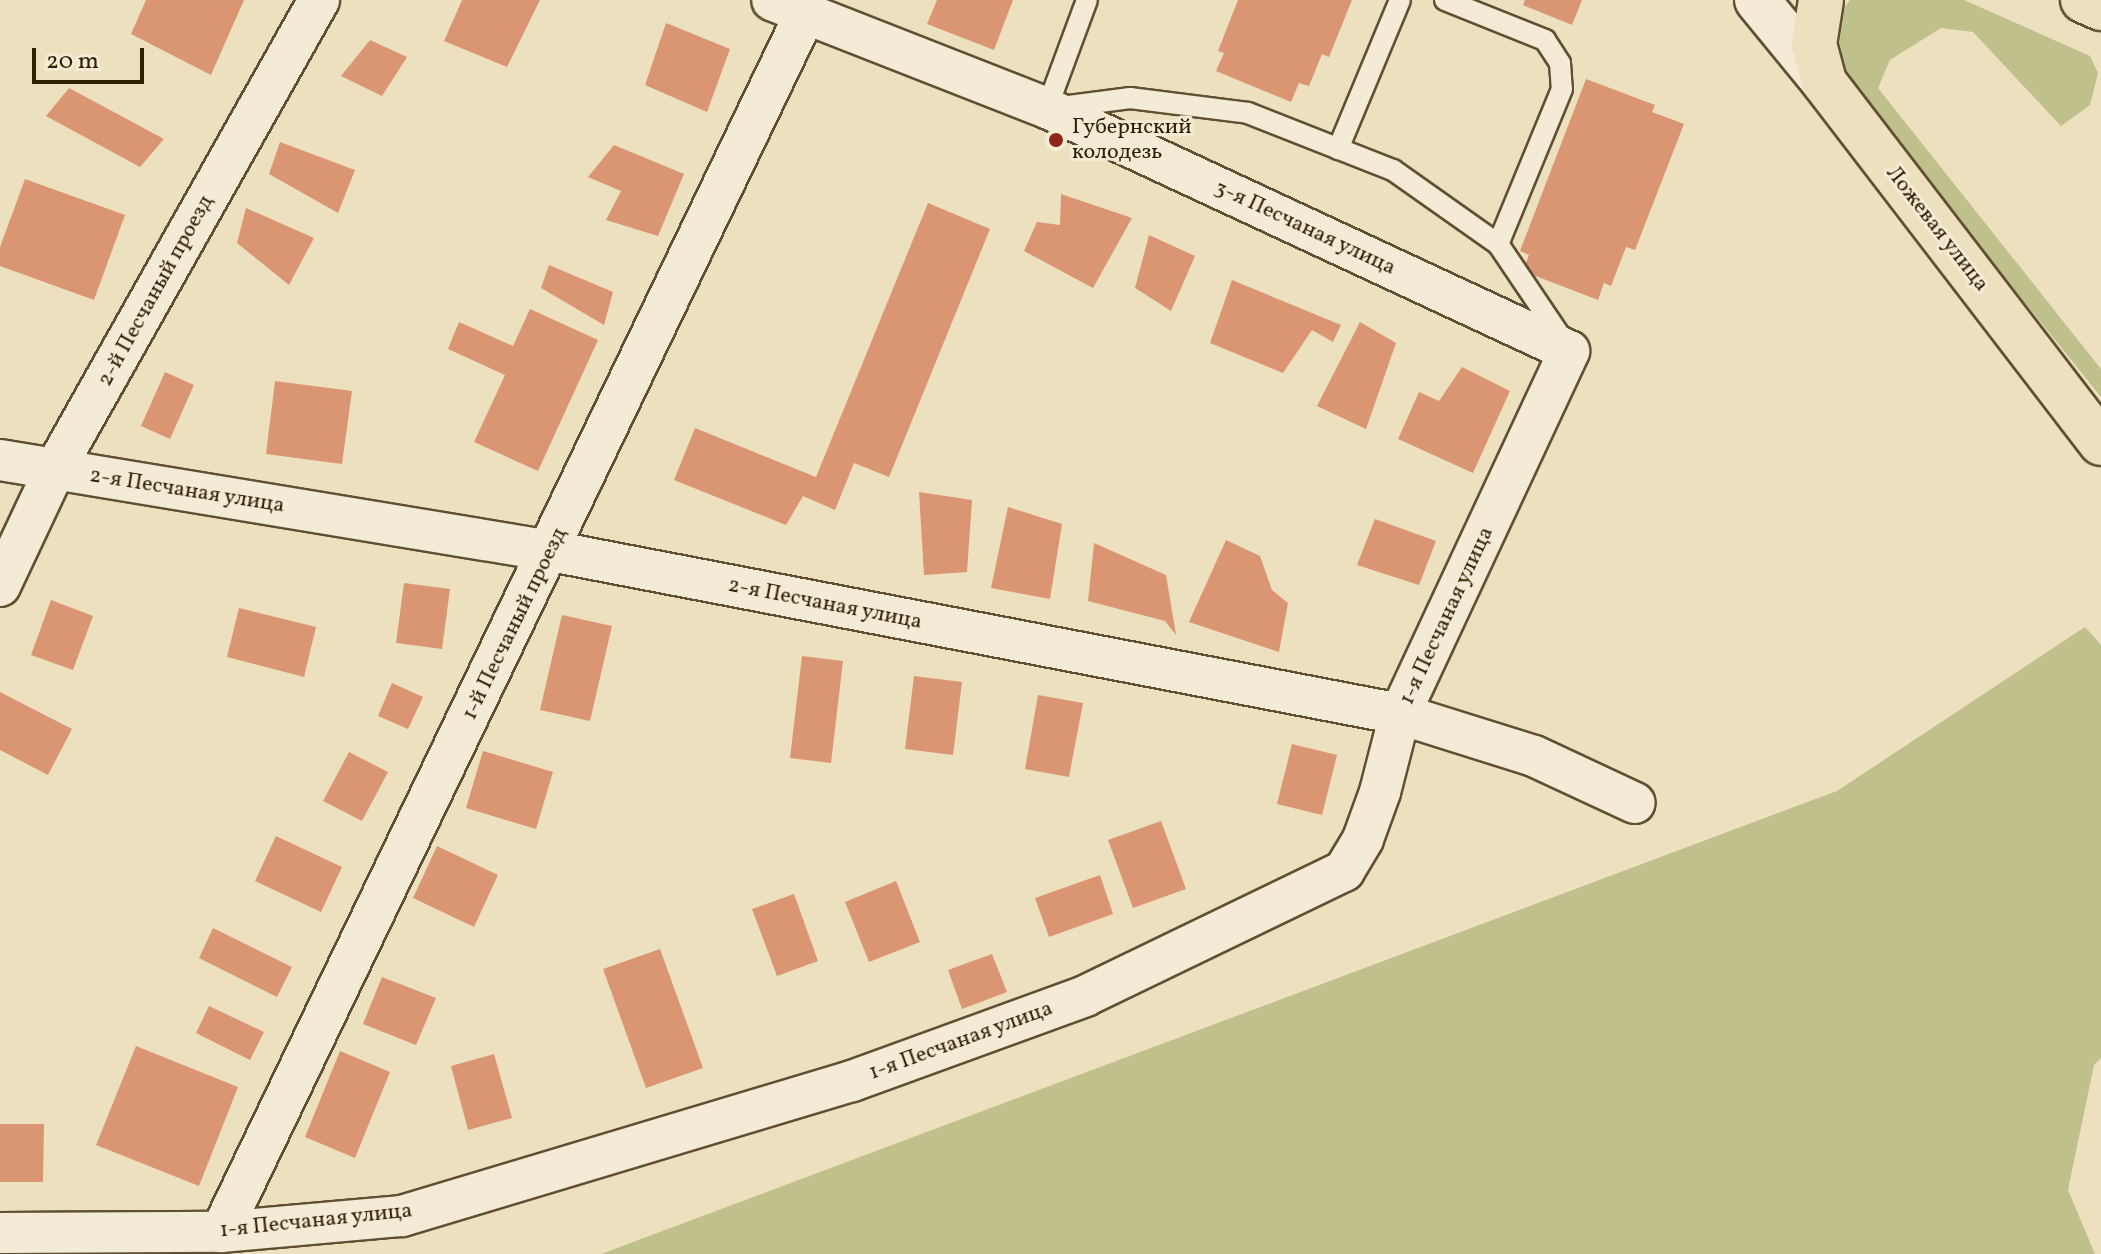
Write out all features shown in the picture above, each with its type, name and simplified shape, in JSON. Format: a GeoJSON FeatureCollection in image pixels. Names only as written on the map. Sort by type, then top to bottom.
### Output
{"type":"FeatureCollection","features":[{"type":"Feature","properties":{"kind":"main road"},"geometry":{"type":"LineString","coordinates":[[1757,0],[1824,82]]}},
{"type":"Feature","properties":{"kind":"main road","name":"Ложевая улица"},"geometry":{"type":"LineString","coordinates":[[1821,0],[1814,44],[1824,82],[2101,443]]}},
{"type":"Feature","properties":{"kind":"main road"},"geometry":{"type":"LineString","coordinates":[[2083,0],[2101,8]]}},
{"type":"Feature","properties":{"kind":"street","name":"2-й Песчаный проезд"},"geometry":{"type":"LineString","coordinates":[[0,586],[55,469],[319,0]]}},
{"type":"Feature","properties":{"kind":"street","name":"3-я Песчаная улица"},"geometry":{"type":"LineString","coordinates":[[788,7],[1048,108],[1569,351]]}},
{"type":"Feature","properties":{"kind":"street","name":"1-й Песчаный проезд"},"geometry":{"type":"LineString","coordinates":[[221,1232],[551,551],[788,7]]}},
{"type":"Feature","properties":{"kind":"street","name":"1-я Песчаная улица"},"geometry":{"type":"LineString","coordinates":[[0,1233],[221,1232],[402,1216],[852,1081],[1085,996],[1344,871],[1380,792],[1400,714],[1569,351]]}},
{"type":"Feature","properties":{"kind":"street","name":"2-я Песчаная улица"},"geometry":{"type":"LineString","coordinates":[[0,460],[551,551],[1400,714],[1534,756],[1635,803]]}},
{"type":"Feature","properties":{"kind":"lane"},"geometry":{"type":"LineString","coordinates":[[1087,0],[1048,108],[1130,98],[1248,113],[1393,170],[1498,244],[1569,351]]}},
{"type":"Feature","properties":{"kind":"lane"},"geometry":{"type":"LineString","coordinates":[[1338,149],[1400,0]]}},
{"type":"Feature","properties":{"kind":"lane"},"geometry":{"type":"LineString","coordinates":[[1445,0],[1490,8],[1545,40],[1560,63],[1562,89],[1498,244]]}},
{"type":"Feature","properties":{"kind":"green space"},"geometry":{"type":"Polygon","coordinates":[[[1850,0],[1964,0],[2090,56],[2098,73],[2090,105],[2061,126],[1973,32],[1941,28],[1890,60],[1878,88],[2101,369],[2101,397],[1833,65],[1836,19],[1850,0]]]}},
{"type":"Feature","properties":{"kind":"green space"},"geometry":{"type":"Polygon","coordinates":[[[2085,627],[2101,645],[2101,1058],[2094,1065],[2068,1190],[2095,1254],[601,1254],[1837,791],[2085,627]]]}},
{"type":"Feature","properties":{"kind":"building"},"geometry":{"type":"Polygon","coordinates":[[[146,0],[244,0],[211,75],[131,34],[146,0]]]}},
{"type":"Feature","properties":{"kind":"building"},"geometry":{"type":"Polygon","coordinates":[[[462,0],[540,0],[507,67],[444,41],[462,0]]]}},
{"type":"Feature","properties":{"kind":"building"},"geometry":{"type":"Polygon","coordinates":[[[937,0],[1013,0],[994,50],[927,24],[937,0]]]}},
{"type":"Feature","properties":{"kind":"building"},"geometry":{"type":"Polygon","coordinates":[[[1238,0],[1352,0],[1329,57],[1322,54],[1309,86],[1299,83],[1291,102],[1216,71],[1224,53],[1218,51],[1238,0]]]}},
{"type":"Feature","properties":{"kind":"building"},"geometry":{"type":"Polygon","coordinates":[[[1525,0],[1582,0],[1572,25],[1523,5],[1525,0]]]}},
{"type":"Feature","properties":{"kind":"building"},"geometry":{"type":"Polygon","coordinates":[[[666,23],[730,49],[707,112],[645,85],[666,23]]]}},
{"type":"Feature","properties":{"kind":"building"},"geometry":{"type":"Polygon","coordinates":[[[370,40],[407,57],[382,96],[341,76],[370,40]]]}},
{"type":"Feature","properties":{"kind":"building"},"geometry":{"type":"Polygon","coordinates":[[[1586,79],[1655,105],[1652,112],[1684,124],[1635,250],[1626,247],[1611,286],[1604,283],[1598,300],[1523,271],[1529,255],[1520,251],[1586,79]]]}},
{"type":"Feature","properties":{"kind":"building"},"geometry":{"type":"Polygon","coordinates":[[[69,88],[164,139],[140,167],[46,116],[69,88]]]}},
{"type":"Feature","properties":{"kind":"building"},"geometry":{"type":"Polygon","coordinates":[[[280,142],[355,170],[338,213],[269,174],[280,142]]]}},
{"type":"Feature","properties":{"kind":"building"},"geometry":{"type":"Polygon","coordinates":[[[614,145],[684,174],[658,236],[606,220],[621,191],[588,177],[614,145]]]}},
{"type":"Feature","properties":{"kind":"building"},"geometry":{"type":"Polygon","coordinates":[[[25,179],[125,215],[94,300],[0,266],[0,247],[25,179]]]}},
{"type":"Feature","properties":{"kind":"building"},"geometry":{"type":"Polygon","coordinates":[[[1061,194],[1132,218],[1093,288],[1024,251],[1037,222],[1060,225],[1061,194]]]}},
{"type":"Feature","properties":{"kind":"building"},"geometry":{"type":"Polygon","coordinates":[[[928,203],[990,229],[889,477],[854,463],[835,510],[803,496],[786,525],[674,480],[695,428],[816,477],[928,203]]]}},
{"type":"Feature","properties":{"kind":"building"},"geometry":{"type":"Polygon","coordinates":[[[246,208],[314,238],[289,285],[237,243],[246,208]]]}},
{"type":"Feature","properties":{"kind":"building"},"geometry":{"type":"Polygon","coordinates":[[[1149,235],[1195,256],[1171,311],[1135,288],[1149,235]]]}},
{"type":"Feature","properties":{"kind":"building"},"geometry":{"type":"Polygon","coordinates":[[[549,265],[613,292],[604,325],[541,288],[549,265]]]}},
{"type":"Feature","properties":{"kind":"building"},"geometry":{"type":"Polygon","coordinates":[[[1232,280],[1341,325],[1333,342],[1312,330],[1283,373],[1210,343],[1232,280]]]}},
{"type":"Feature","properties":{"kind":"building"},"geometry":{"type":"Polygon","coordinates":[[[530,309],[598,340],[538,471],[474,442],[505,375],[448,349],[459,322],[513,346],[530,309]]]}},
{"type":"Feature","properties":{"kind":"building"},"geometry":{"type":"Polygon","coordinates":[[[1360,322],[1396,343],[1366,429],[1317,406],[1360,322]]]}},
{"type":"Feature","properties":{"kind":"building"},"geometry":{"type":"Polygon","coordinates":[[[1462,367],[1510,391],[1473,473],[1398,439],[1419,392],[1439,401],[1462,367]]]}},
{"type":"Feature","properties":{"kind":"building"},"geometry":{"type":"Polygon","coordinates":[[[165,372],[194,385],[170,439],[141,426],[165,372]]]}},
{"type":"Feature","properties":{"kind":"building"},"geometry":{"type":"Polygon","coordinates":[[[275,381],[352,391],[342,464],[266,454],[275,381]]]}},
{"type":"Feature","properties":{"kind":"building"},"geometry":{"type":"Polygon","coordinates":[[[919,492],[972,500],[967,572],[924,575],[919,492]]]}},
{"type":"Feature","properties":{"kind":"building"},"geometry":{"type":"Polygon","coordinates":[[[1008,507],[1062,524],[1050,599],[991,588],[1008,507]]]}},
{"type":"Feature","properties":{"kind":"building"},"geometry":{"type":"Polygon","coordinates":[[[1375,519],[1436,541],[1419,585],[1357,565],[1375,519]]]}},
{"type":"Feature","properties":{"kind":"building"},"geometry":{"type":"Polygon","coordinates":[[[1226,540],[1260,556],[1272,590],[1288,603],[1279,652],[1189,622],[1226,540]]]}},
{"type":"Feature","properties":{"kind":"building"},"geometry":{"type":"Polygon","coordinates":[[[1094,543],[1166,575],[1176,635],[1165,621],[1088,601],[1094,543]]]}},
{"type":"Feature","properties":{"kind":"building"},"geometry":{"type":"Polygon","coordinates":[[[404,583],[450,589],[442,649],[396,643],[404,583]]]}},
{"type":"Feature","properties":{"kind":"building"},"geometry":{"type":"Polygon","coordinates":[[[51,600],[93,616],[73,670],[31,655],[51,600]]]}},
{"type":"Feature","properties":{"kind":"building"},"geometry":{"type":"Polygon","coordinates":[[[239,608],[316,627],[304,677],[227,657],[239,608]]]}},
{"type":"Feature","properties":{"kind":"building"},"geometry":{"type":"Polygon","coordinates":[[[562,615],[612,626],[590,721],[540,710],[562,615]]]}},
{"type":"Feature","properties":{"kind":"building"},"geometry":{"type":"Polygon","coordinates":[[[802,656],[843,661],[831,763],[790,758],[802,656]]]}},
{"type":"Feature","properties":{"kind":"building"},"geometry":{"type":"Polygon","coordinates":[[[914,676],[962,682],[953,755],[905,749],[914,676]]]}},
{"type":"Feature","properties":{"kind":"building"},"geometry":{"type":"Polygon","coordinates":[[[392,683],[423,697],[408,729],[378,716],[392,683]]]}},
{"type":"Feature","properties":{"kind":"building"},"geometry":{"type":"Polygon","coordinates":[[[0,692],[72,729],[48,775],[0,750],[0,692]]]}},
{"type":"Feature","properties":{"kind":"building"},"geometry":{"type":"Polygon","coordinates":[[[1038,695],[1083,703],[1069,777],[1025,769],[1038,695]]]}},
{"type":"Feature","properties":{"kind":"building"},"geometry":{"type":"Polygon","coordinates":[[[1292,744],[1337,755],[1322,815],[1277,804],[1292,744]]]}},
{"type":"Feature","properties":{"kind":"building"},"geometry":{"type":"Polygon","coordinates":[[[483,751],[553,772],[536,829],[466,808],[483,751]]]}},
{"type":"Feature","properties":{"kind":"building"},"geometry":{"type":"Polygon","coordinates":[[[349,752],[388,772],[362,821],[323,801],[349,752]]]}},
{"type":"Feature","properties":{"kind":"building"},"geometry":{"type":"Polygon","coordinates":[[[1161,821],[1186,889],[1133,908],[1108,840],[1161,821]]]}},
{"type":"Feature","properties":{"kind":"building"},"geometry":{"type":"Polygon","coordinates":[[[276,836],[342,867],[321,912],[255,881],[276,836]]]}},
{"type":"Feature","properties":{"kind":"building"},"geometry":{"type":"Polygon","coordinates":[[[437,846],[498,875],[474,927],[413,898],[437,846]]]}},
{"type":"Feature","properties":{"kind":"building"},"geometry":{"type":"Polygon","coordinates":[[[1100,875],[1113,914],[1049,937],[1035,898],[1100,875]]]}},
{"type":"Feature","properties":{"kind":"building"},"geometry":{"type":"Polygon","coordinates":[[[896,881],[920,942],[869,962],[845,902],[896,881]]]}},
{"type":"Feature","properties":{"kind":"building"},"geometry":{"type":"Polygon","coordinates":[[[794,894],[818,961],[777,976],[752,909],[794,894]]]}},
{"type":"Feature","properties":{"kind":"building"},"geometry":{"type":"Polygon","coordinates":[[[213,928],[292,967],[277,997],[199,958],[213,928]]]}},
{"type":"Feature","properties":{"kind":"building"},"geometry":{"type":"Polygon","coordinates":[[[660,949],[703,1068],[646,1088],[603,969],[660,949]]]}},
{"type":"Feature","properties":{"kind":"building"},"geometry":{"type":"Polygon","coordinates":[[[992,954],[1007,992],[962,1009],[948,970],[992,954]]]}},
{"type":"Feature","properties":{"kind":"building"},"geometry":{"type":"Polygon","coordinates":[[[382,977],[436,998],[416,1045],[363,1024],[382,977]]]}},
{"type":"Feature","properties":{"kind":"building"},"geometry":{"type":"Polygon","coordinates":[[[209,1006],[264,1032],[250,1060],[196,1033],[209,1006]]]}},
{"type":"Feature","properties":{"kind":"building"},"geometry":{"type":"Polygon","coordinates":[[[136,1046],[238,1087],[199,1186],[96,1145],[136,1046]]]}},
{"type":"Feature","properties":{"kind":"building"},"geometry":{"type":"Polygon","coordinates":[[[340,1051],[390,1072],[355,1158],[305,1137],[340,1051]]]}},
{"type":"Feature","properties":{"kind":"building"},"geometry":{"type":"Polygon","coordinates":[[[494,1054],[512,1118],[468,1130],[451,1066],[494,1054]]]}},
{"type":"Feature","properties":{"kind":"building"},"geometry":{"type":"Polygon","coordinates":[[[0,1124],[44,1124],[43,1182],[0,1182],[0,1124]]]}},
{"type":"Feature","properties":{"kind":"place","name":"Губернский колодезь"},"geometry":{"type":"Point","coordinates":[1056,140]}}]}
